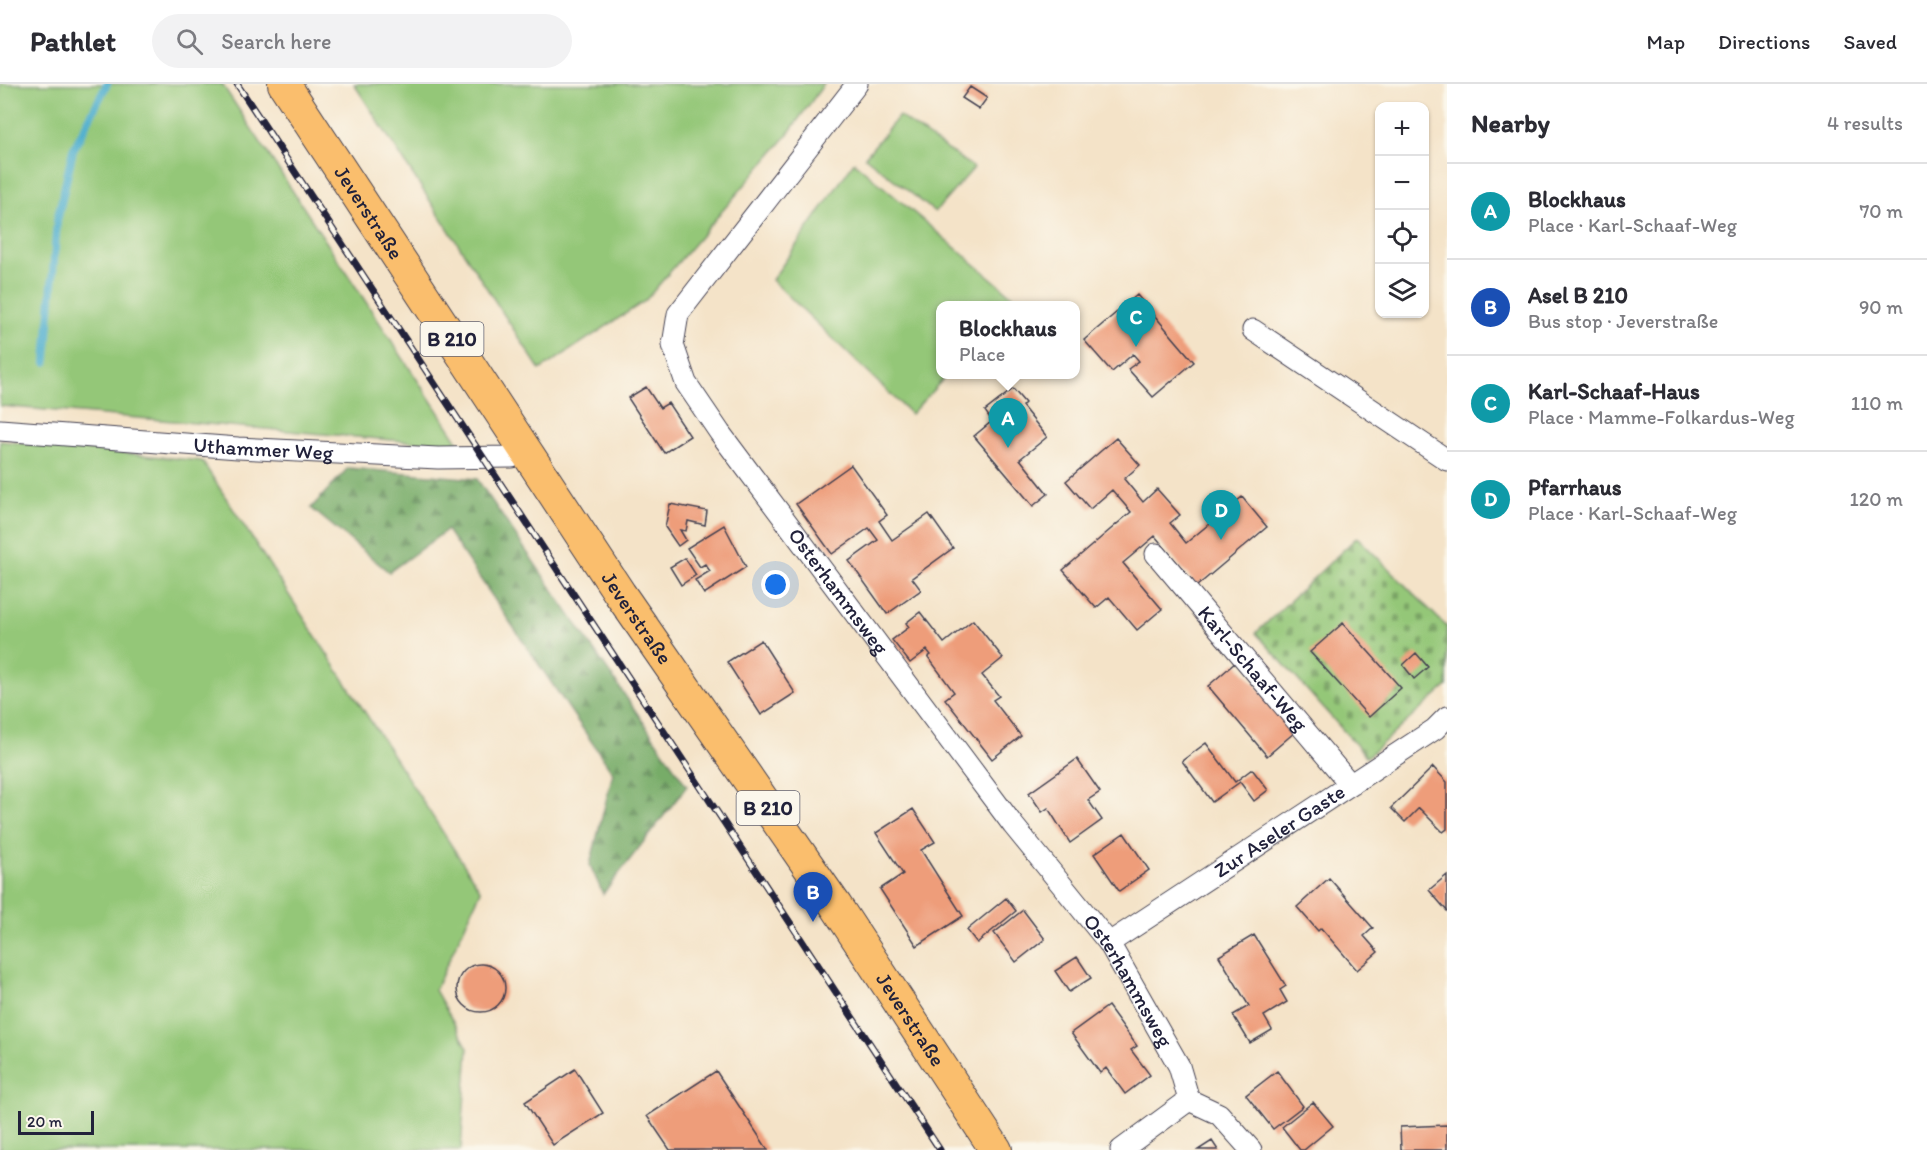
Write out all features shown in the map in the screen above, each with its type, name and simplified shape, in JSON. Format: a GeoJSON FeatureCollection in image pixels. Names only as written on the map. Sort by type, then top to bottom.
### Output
{"type":"FeatureCollection","features":[{"type":"Feature","properties":{"kind":"main road","name":"Jeverstraße"},"geometry":{"type":"LineString","coordinates":[[284,84],[620,594],[836,906],[996,1150]]}},
{"type":"Feature","properties":{"kind":"street","name":"Osterhammsweg"},"geometry":{"type":"LineString","coordinates":[[857,84],[678,314],[673,345],[686,384],[720,433],[1013,825],[1109,943],[1179,1066],[1189,1100]]}},
{"type":"Feature","properties":{"kind":"street"},"geometry":{"type":"LineString","coordinates":[[1253,330],[1447,460]]}},
{"type":"Feature","properties":{"kind":"street","name":"Uthammer Weg"},"geometry":{"type":"LineString","coordinates":[[0,430],[238,448],[438,458],[512,457],[525,450]]}},
{"type":"Feature","properties":{"kind":"street","name":"Karl-Schaaf-Weg"},"geometry":{"type":"LineString","coordinates":[[1156,554],[1350,784]]}},
{"type":"Feature","properties":{"kind":"street","name":"Zur Aseler Gaste"},"geometry":{"type":"LineString","coordinates":[[1109,943],[1350,784],[1443,729]]}},
{"type":"Feature","properties":{"kind":"street"},"geometry":{"type":"LineString","coordinates":[[1121,1150],[1189,1100],[1219,1114],[1251,1150]]}},
{"type":"Feature","properties":{"kind":"green space"},"geometry":{"type":"Polygon","coordinates":[[[0,84],[222,84],[461,446],[0,406],[0,84]]]}},
{"type":"Feature","properties":{"kind":"green space"},"geometry":{"type":"Polygon","coordinates":[[[354,84],[824,84],[785,138],[645,301],[540,370],[354,84]]]}},
{"type":"Feature","properties":{"kind":"green space"},"geometry":{"type":"Polygon","coordinates":[[[899,116],[974,168],[935,212],[865,157],[899,116]]]}},
{"type":"Feature","properties":{"kind":"green space"},"geometry":{"type":"Polygon","coordinates":[[[854,162],[1017,300],[936,301],[936,379],[943,379],[911,414],[772,280],[854,162]]]}},
{"type":"Feature","properties":{"kind":"green space"},"geometry":{"type":"Polygon","coordinates":[[[0,441],[202,461],[481,891],[435,990],[468,1048],[461,1150],[0,1150],[0,441]]]}},
{"type":"Feature","properties":{"kind":"green space"},"geometry":{"type":"Polygon","coordinates":[[[348,468],[477,479],[687,786],[603,894],[590,865],[613,773],[447,530],[389,572],[311,508],[348,468]]]}},
{"type":"Feature","properties":{"kind":"green space"},"geometry":{"type":"Polygon","coordinates":[[[1357,537],[1447,627],[1447,686],[1367,757],[1256,633],[1357,537]]]}},
{"type":"Feature","properties":{"kind":"building"},"geometry":{"type":"Polygon","coordinates":[[[970,87],[987,98],[979,109],[962,98],[970,87]]]}},
{"type":"Feature","properties":{"kind":"building"},"geometry":{"type":"Polygon","coordinates":[[[1137,295],[1194,362],[1153,397],[1128,369],[1139,361],[1133,354],[1112,372],[1084,340],[1137,295]]]}},
{"type":"Feature","properties":{"kind":"building"},"geometry":{"type":"Polygon","coordinates":[[[646,387],[660,408],[668,403],[690,436],[664,453],[628,398],[646,387]]]}},
{"type":"Feature","properties":{"kind":"building"},"geometry":{"type":"Polygon","coordinates":[[[1013,389],[1025,403],[1022,406],[1047,437],[1020,459],[1048,494],[1033,506],[974,436],[992,421],[985,411],[1013,389]]]}},
{"type":"Feature","properties":{"kind":"building"},"geometry":{"type":"Polygon","coordinates":[[[1116,438],[1140,465],[1124,479],[1143,502],[1157,489],[1180,515],[1170,523],[1186,543],[1242,497],[1267,527],[1197,586],[1155,536],[1123,563],[1162,609],[1137,630],[1109,597],[1096,608],[1063,570],[1131,512],[1112,490],[1090,509],[1066,481],[1116,438]]]}},
{"type":"Feature","properties":{"kind":"building"},"geometry":{"type":"Polygon","coordinates":[[[851,465],[887,515],[879,521],[892,540],[929,514],[953,548],[912,578],[921,590],[887,614],[849,561],[878,540],[869,528],[832,554],[796,504],[851,465]]]}},
{"type":"Feature","properties":{"kind":"building"},"geometry":{"type":"Polygon","coordinates":[[[670,504],[707,511],[705,525],[688,521],[686,531],[680,530],[686,540],[678,546],[665,527],[670,504]]]}},
{"type":"Feature","properties":{"kind":"building"},"geometry":{"type":"Polygon","coordinates":[[[724,525],[746,567],[704,594],[695,580],[710,571],[705,564],[700,567],[687,548],[724,525]]]}},
{"type":"Feature","properties":{"kind":"building"},"geometry":{"type":"Polygon","coordinates":[[[685,558],[696,575],[681,585],[670,567],[685,558]]]}},
{"type":"Feature","properties":{"kind":"building"},"geometry":{"type":"Polygon","coordinates":[[[920,612],[944,643],[973,620],[1003,658],[982,675],[999,696],[993,700],[1021,736],[992,759],[945,699],[954,692],[928,657],[931,655],[927,650],[910,663],[892,640],[909,627],[906,623],[920,612]]]}},
{"type":"Feature","properties":{"kind":"building"},"geometry":{"type":"Polygon","coordinates":[[[1343,623],[1401,688],[1369,717],[1310,652],[1343,623]]]}},
{"type":"Feature","properties":{"kind":"building"},"geometry":{"type":"Polygon","coordinates":[[[761,640],[795,693],[761,715],[727,662],[761,640]]]}},
{"type":"Feature","properties":{"kind":"building"},"geometry":{"type":"Polygon","coordinates":[[[1416,653],[1428,667],[1414,679],[1403,665],[1416,653]]]}},
{"type":"Feature","properties":{"kind":"building"},"geometry":{"type":"Polygon","coordinates":[[[1236,662],[1295,732],[1267,756],[1208,686],[1236,662]]]}},
{"type":"Feature","properties":{"kind":"building"},"geometry":{"type":"Polygon","coordinates":[[[1206,743],[1235,782],[1252,769],[1268,790],[1254,801],[1240,782],[1212,802],[1182,761],[1206,743]]]}},
{"type":"Feature","properties":{"kind":"building"},"geometry":{"type":"Polygon","coordinates":[[[1077,759],[1100,792],[1088,800],[1102,820],[1070,843],[1048,808],[1042,812],[1029,793],[1077,759]]]}},
{"type":"Feature","properties":{"kind":"building"},"geometry":{"type":"Polygon","coordinates":[[[1433,767],[1447,782],[1447,829],[1443,832],[1419,808],[1405,822],[1391,808],[1433,767]]]}},
{"type":"Feature","properties":{"kind":"building"},"geometry":{"type":"Polygon","coordinates":[[[913,809],[935,842],[921,850],[963,916],[917,946],[880,889],[903,874],[876,833],[913,809]]]}},
{"type":"Feature","properties":{"kind":"building"},"geometry":{"type":"Polygon","coordinates":[[[1124,833],[1149,870],[1119,891],[1094,854],[1124,833]]]}},
{"type":"Feature","properties":{"kind":"building"},"geometry":{"type":"Polygon","coordinates":[[[1447,875],[1447,911],[1429,890],[1447,875]]]}},
{"type":"Feature","properties":{"kind":"building"},"geometry":{"type":"Polygon","coordinates":[[[1329,878],[1373,928],[1364,936],[1378,952],[1357,970],[1321,928],[1318,931],[1297,907],[1329,878]]]}},
{"type":"Feature","properties":{"kind":"building"},"geometry":{"type":"Polygon","coordinates":[[[1006,898],[1016,911],[977,943],[967,930],[1006,898]]]}},
{"type":"Feature","properties":{"kind":"building"},"geometry":{"type":"Polygon","coordinates":[[[1023,910],[1045,939],[1016,962],[994,933],[1023,910]]]}},
{"type":"Feature","properties":{"kind":"building"},"geometry":{"type":"Polygon","coordinates":[[[1254,935],[1286,986],[1280,990],[1287,1002],[1264,1016],[1272,1030],[1250,1043],[1233,1015],[1249,1006],[1219,956],[1254,935]]]}},
{"type":"Feature","properties":{"kind":"building"},"geometry":{"type":"Polygon","coordinates":[[[1077,957],[1091,978],[1069,992],[1055,971],[1077,957]]]}},
{"type":"Feature","properties":{"kind":"building"},"geometry":{"type":"Polygon","coordinates":[[[476,964],[486,964],[501,974],[505,988],[504,997],[495,1008],[486,1012],[476,1012],[461,1002],[457,993],[457,983],[467,968],[476,964]]]}},
{"type":"Feature","properties":{"kind":"building"},"geometry":{"type":"Polygon","coordinates":[[[1108,1006],[1137,1046],[1131,1050],[1150,1075],[1125,1094],[1106,1068],[1100,1073],[1071,1033],[1108,1006]]]}},
{"type":"Feature","properties":{"kind":"building"},"geometry":{"type":"Polygon","coordinates":[[[575,1069],[603,1113],[553,1145],[525,1102],[575,1069]]]}},
{"type":"Feature","properties":{"kind":"building"},"geometry":{"type":"Polygon","coordinates":[[[716,1071],[768,1150],[670,1150],[647,1116],[716,1071]]]}},
{"type":"Feature","properties":{"kind":"building"},"geometry":{"type":"Polygon","coordinates":[[[1277,1071],[1303,1106],[1273,1129],[1246,1095],[1277,1071]]]}},
{"type":"Feature","properties":{"kind":"building"},"geometry":{"type":"Polygon","coordinates":[[[1313,1102],[1333,1126],[1304,1150],[1300,1150],[1282,1127],[1313,1102]]]}},
{"type":"Feature","properties":{"kind":"building"},"geometry":{"type":"Polygon","coordinates":[[[1447,1125],[1447,1150],[1401,1150],[1400,1127],[1447,1125]]]}},
{"type":"Feature","properties":{"kind":"building"},"geometry":{"type":"Polygon","coordinates":[[[1212,1141],[1218,1150],[1198,1150],[1212,1141]]]}},
{"type":"Feature","properties":{"kind":"waterway"},"geometry":{"type":"LineString","coordinates":[[46,362],[57,221],[73,150],[107,84]]}},
{"type":"Feature","properties":{"kind":"railway"},"geometry":{"type":"LineString","coordinates":[[237,84],[940,1150]]}},
{"type":"Feature","properties":{"kind":"place","name":"Karl-Schaaf-Haus"},"geometry":{"type":"Point","coordinates":[1136,347]}},
{"type":"Feature","properties":{"kind":"place","name":"Blockhaus"},"geometry":{"type":"Point","coordinates":[1008,448]}},
{"type":"Feature","properties":{"kind":"place","name":"Pfarrhaus"},"geometry":{"type":"Point","coordinates":[1221,540]}},
{"type":"Feature","properties":{"kind":"place","name":"Asel B 210"},"geometry":{"type":"Point","coordinates":[813,922]}}]}
